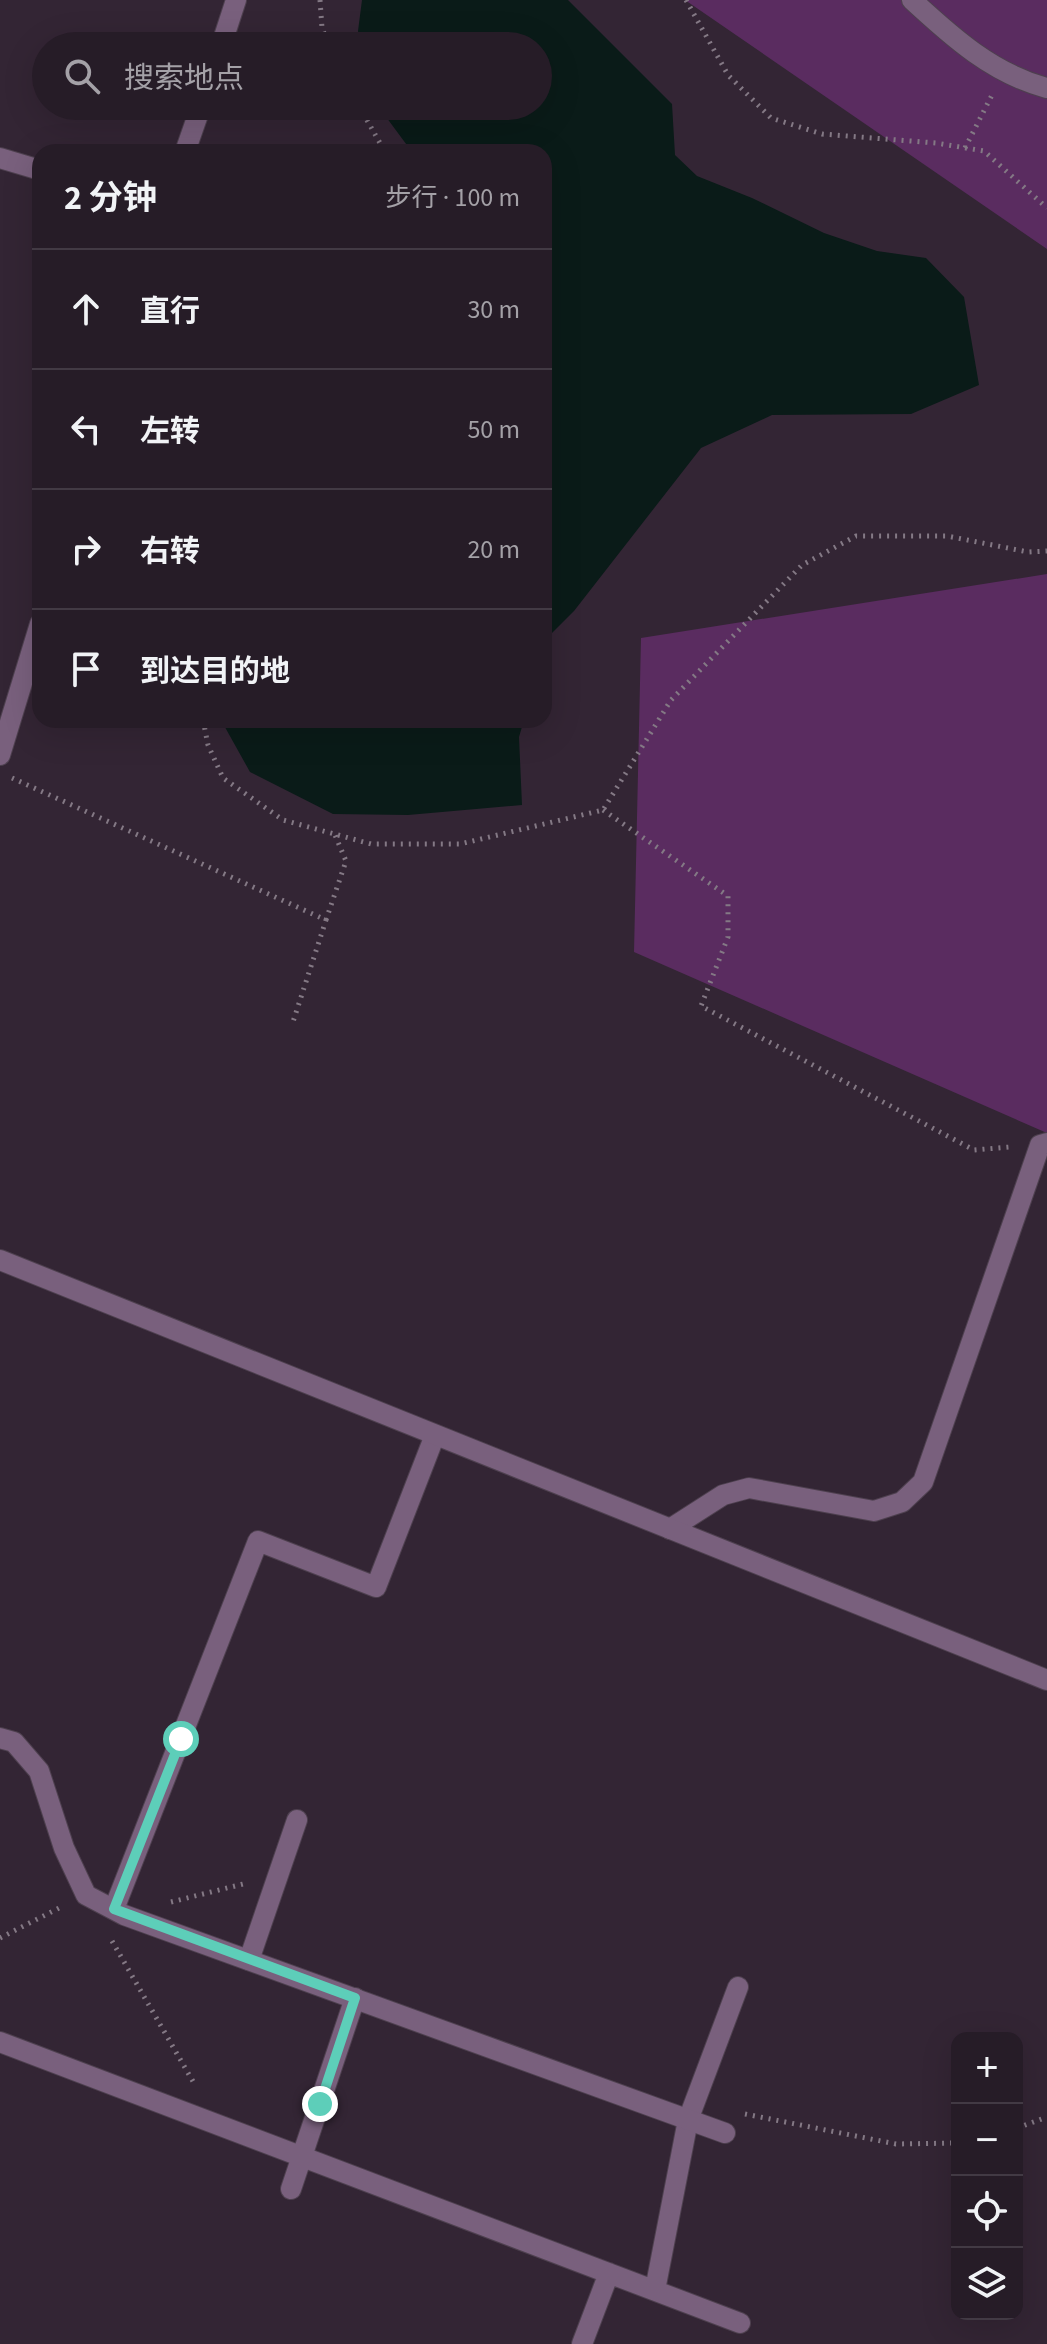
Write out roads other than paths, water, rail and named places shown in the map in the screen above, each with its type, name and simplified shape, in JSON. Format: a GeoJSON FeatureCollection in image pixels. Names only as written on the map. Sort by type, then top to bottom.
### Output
{"type":"FeatureCollection","features":[{"type":"Feature","properties":{"kind":"street"},"geometry":{"type":"LineString","coordinates":[[226,32],[236,0]]}},
{"type":"Feature","properties":{"kind":"street"},"geometry":{"type":"LineString","coordinates":[[912,0],[958,43],[1021,81],[1047,88]]}},
{"type":"Feature","properties":{"kind":"street"},"geometry":{"type":"LineString","coordinates":[[188,144],[196,120]]}},
{"type":"Feature","properties":{"kind":"street"},"geometry":{"type":"LineString","coordinates":[[0,158],[32,168]]}},
{"type":"Feature","properties":{"kind":"street"},"geometry":{"type":"LineString","coordinates":[[0,755],[32,650]]}},
{"type":"Feature","properties":{"kind":"street"},"geometry":{"type":"LineString","coordinates":[[670,1529],[723,1495],[749,1488],[874,1511],[902,1502],[923,1482],[1044,1144]]}},
{"type":"Feature","properties":{"kind":"street"},"geometry":{"type":"LineString","coordinates":[[0,1260],[1047,1680]]}},
{"type":"Feature","properties":{"kind":"street"},"geometry":{"type":"LineString","coordinates":[[114,1909],[258,1541],[376,1587],[435,1435]]}},
{"type":"Feature","properties":{"kind":"street"},"geometry":{"type":"LineString","coordinates":[[0,1738],[14,1742],[39,1771],[64,1848],[86,1895],[114,1909],[249,1960],[725,2133]]}},
{"type":"Feature","properties":{"kind":"street"},"geometry":{"type":"LineString","coordinates":[[249,1960],[297,1820]]}},
{"type":"Feature","properties":{"kind":"street"},"geometry":{"type":"LineString","coordinates":[[655,2290],[688,2120],[738,1987]]}},
{"type":"Feature","properties":{"kind":"street"},"geometry":{"type":"LineString","coordinates":[[291,2189],[355,1998]]}},
{"type":"Feature","properties":{"kind":"street"},"geometry":{"type":"LineString","coordinates":[[0,2042],[740,2323]]}},
{"type":"Feature","properties":{"kind":"street"},"geometry":{"type":"LineString","coordinates":[[582,2344],[609,2273]]}}]}
